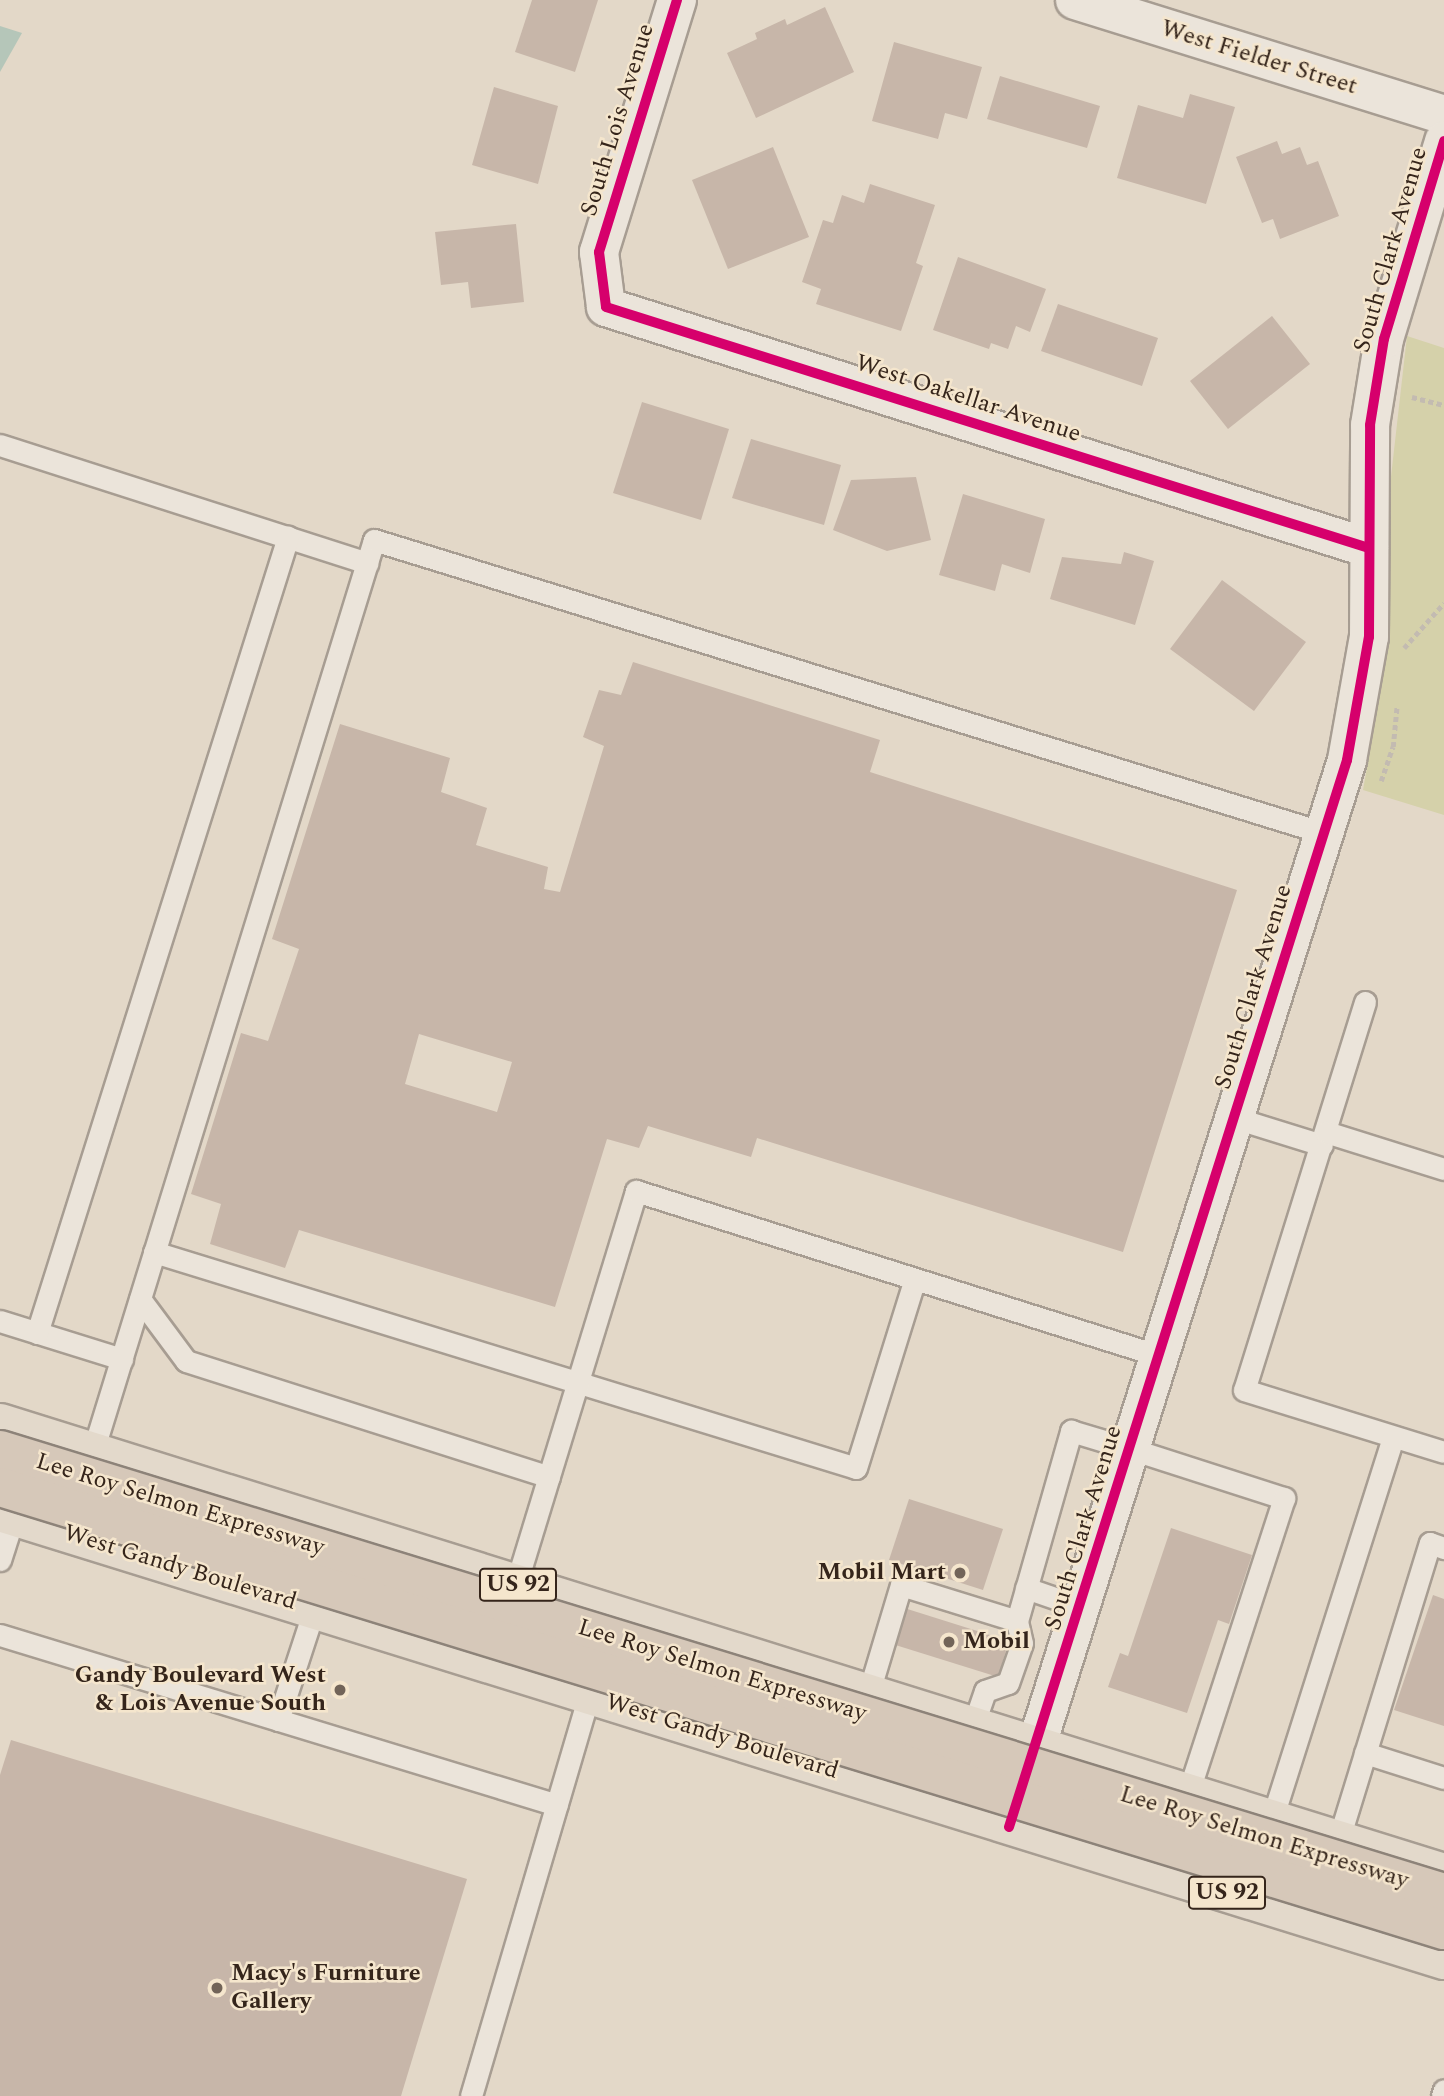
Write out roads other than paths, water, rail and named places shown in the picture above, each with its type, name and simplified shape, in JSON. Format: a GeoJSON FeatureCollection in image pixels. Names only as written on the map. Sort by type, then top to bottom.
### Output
{"type":"FeatureCollection","features":[{"type":"Feature","properties":{"kind":"highway","name":"Lee Roy Selmon Expressway"},"geometry":{"type":"LineString","coordinates":[[0,1450],[1444,1894]]}},
{"type":"Feature","properties":{"kind":"highway","name":"Lee Roy Selmon Expressway"},"geometry":{"type":"LineString","coordinates":[[5,1505],[1444,1930]]}},
{"type":"Feature","properties":{"kind":"main road","name":"US 92"},"geometry":{"type":"LineString","coordinates":[[0,1423],[1272,1819],[1335,1850],[1444,1873]]}},
{"type":"Feature","properties":{"kind":"main road"},"geometry":{"type":"LineString","coordinates":[[0,1443],[389,1564],[433,1559]]}},
{"type":"Feature","properties":{"kind":"main road","name":"West Gandy Boulevard"},"geometry":{"type":"LineString","coordinates":[[5,1505],[314,1610],[1444,1960]]}},
{"type":"Feature","properties":{"kind":"main road"},"geometry":{"type":"LineString","coordinates":[[526,1676],[606,1673],[959,1784],[1037,1747]]}},
{"type":"Feature","properties":{"kind":"main road"},"geometry":{"type":"LineString","coordinates":[[1009,1827],[1058,1775],[1335,1850],[1444,1894]]}},
{"type":"Feature","properties":{"kind":"street","name":"South Lois Avenue"},"geometry":{"type":"LineString","coordinates":[[599,253],[677,0]]}},
{"type":"Feature","properties":{"kind":"street","name":"West Fielder Street"},"geometry":{"type":"LineString","coordinates":[[1075,0],[1444,115]]}},
{"type":"Feature","properties":{"kind":"street","name":"South Clark Avenue"},"geometry":{"type":"LineString","coordinates":[[1009,1827],[1037,1747],[1347,760],[1369,637],[1370,425],[1384,339],[1444,141]]}},
{"type":"Feature","properties":{"kind":"street","name":"West Oakellar Avenue"},"geometry":{"type":"LineString","coordinates":[[599,253],[607,307],[1369,548]]}},
{"type":"Feature","properties":{"kind":"lane"},"geometry":{"type":"LineString","coordinates":[[0,445],[367,563]]}},
{"type":"Feature","properties":{"kind":"lane"},"geometry":{"type":"LineString","coordinates":[[37,1333],[288,537]]}},
{"type":"Feature","properties":{"kind":"lane"},"geometry":{"type":"LineString","coordinates":[[93,1451],[374,540],[1324,833]]}},
{"type":"Feature","properties":{"kind":"lane"},"geometry":{"type":"LineString","coordinates":[[1365,1002],[1244,1390],[1444,1452]]}},
{"type":"Feature","properties":{"kind":"lane"},"geometry":{"type":"LineString","coordinates":[[1235,1118],[1444,1168]]}},
{"type":"Feature","properties":{"kind":"lane"},"geometry":{"type":"LineString","coordinates":[[516,1584],[636,1191],[1160,1356]]}},
{"type":"Feature","properties":{"kind":"lane"},"geometry":{"type":"LineString","coordinates":[[154,1252],[856,1468],[915,1279]]}},
{"type":"Feature","properties":{"kind":"lane"},"geometry":{"type":"LineString","coordinates":[[140,1298],[186,1361],[549,1476]]}},
{"type":"Feature","properties":{"kind":"lane"},"geometry":{"type":"LineString","coordinates":[[0,1321],[122,1359]]}},
{"type":"Feature","properties":{"kind":"lane"},"geometry":{"type":"LineString","coordinates":[[973,1726],[985,1691],[1009,1683],[1022,1643],[1017,1621],[1072,1431],[1131,1448],[1284,1498],[1188,1793]]}},
{"type":"Feature","properties":{"kind":"lane"},"geometry":{"type":"LineString","coordinates":[[1272,1819],[1393,1437]]}},
{"type":"Feature","properties":{"kind":"lane"},"geometry":{"type":"LineString","coordinates":[[0,1560],[5,1505]]}},
{"type":"Feature","properties":{"kind":"lane"},"geometry":{"type":"LineString","coordinates":[[1335,1850],[1430,1544],[1444,1548]]}},
{"type":"Feature","properties":{"kind":"lane"},"geometry":{"type":"LineString","coordinates":[[868,1695],[901,1585],[1017,1621]]}},
{"type":"Feature","properties":{"kind":"lane"},"geometry":{"type":"LineString","coordinates":[[1026,1588],[1081,1607]]}},
{"type":"Feature","properties":{"kind":"lane"},"geometry":{"type":"LineString","coordinates":[[278,1720],[314,1610]]}},
{"type":"Feature","properties":{"kind":"lane"},"geometry":{"type":"LineString","coordinates":[[0,1635],[557,1805]]}},
{"type":"Feature","properties":{"kind":"lane"},"geometry":{"type":"LineString","coordinates":[[471,2096],[589,1696]]}},
{"type":"Feature","properties":{"kind":"lane"},"geometry":{"type":"LineString","coordinates":[[1365,1752],[1444,1778]]}},
{"type":"Feature","properties":{"kind":"lane"},"geometry":{"type":"LineString","coordinates":[[1442,2096],[1444,2090]]}},
{"type":"Feature","properties":{"kind":"place","name":"Mobil Mart"},"geometry":{"type":"Point","coordinates":[960,1573]}},
{"type":"Feature","properties":{"kind":"place","name":"Mobil"},"geometry":{"type":"Point","coordinates":[949,1642]}},
{"type":"Feature","properties":{"kind":"place","name":"Gandy Boulevard West & Lois Avenue South"},"geometry":{"type":"Point","coordinates":[340,1690]}},
{"type":"Feature","properties":{"kind":"place","name":"Macy's Furniture Gallery"},"geometry":{"type":"Point","coordinates":[217,1988]}}]}
